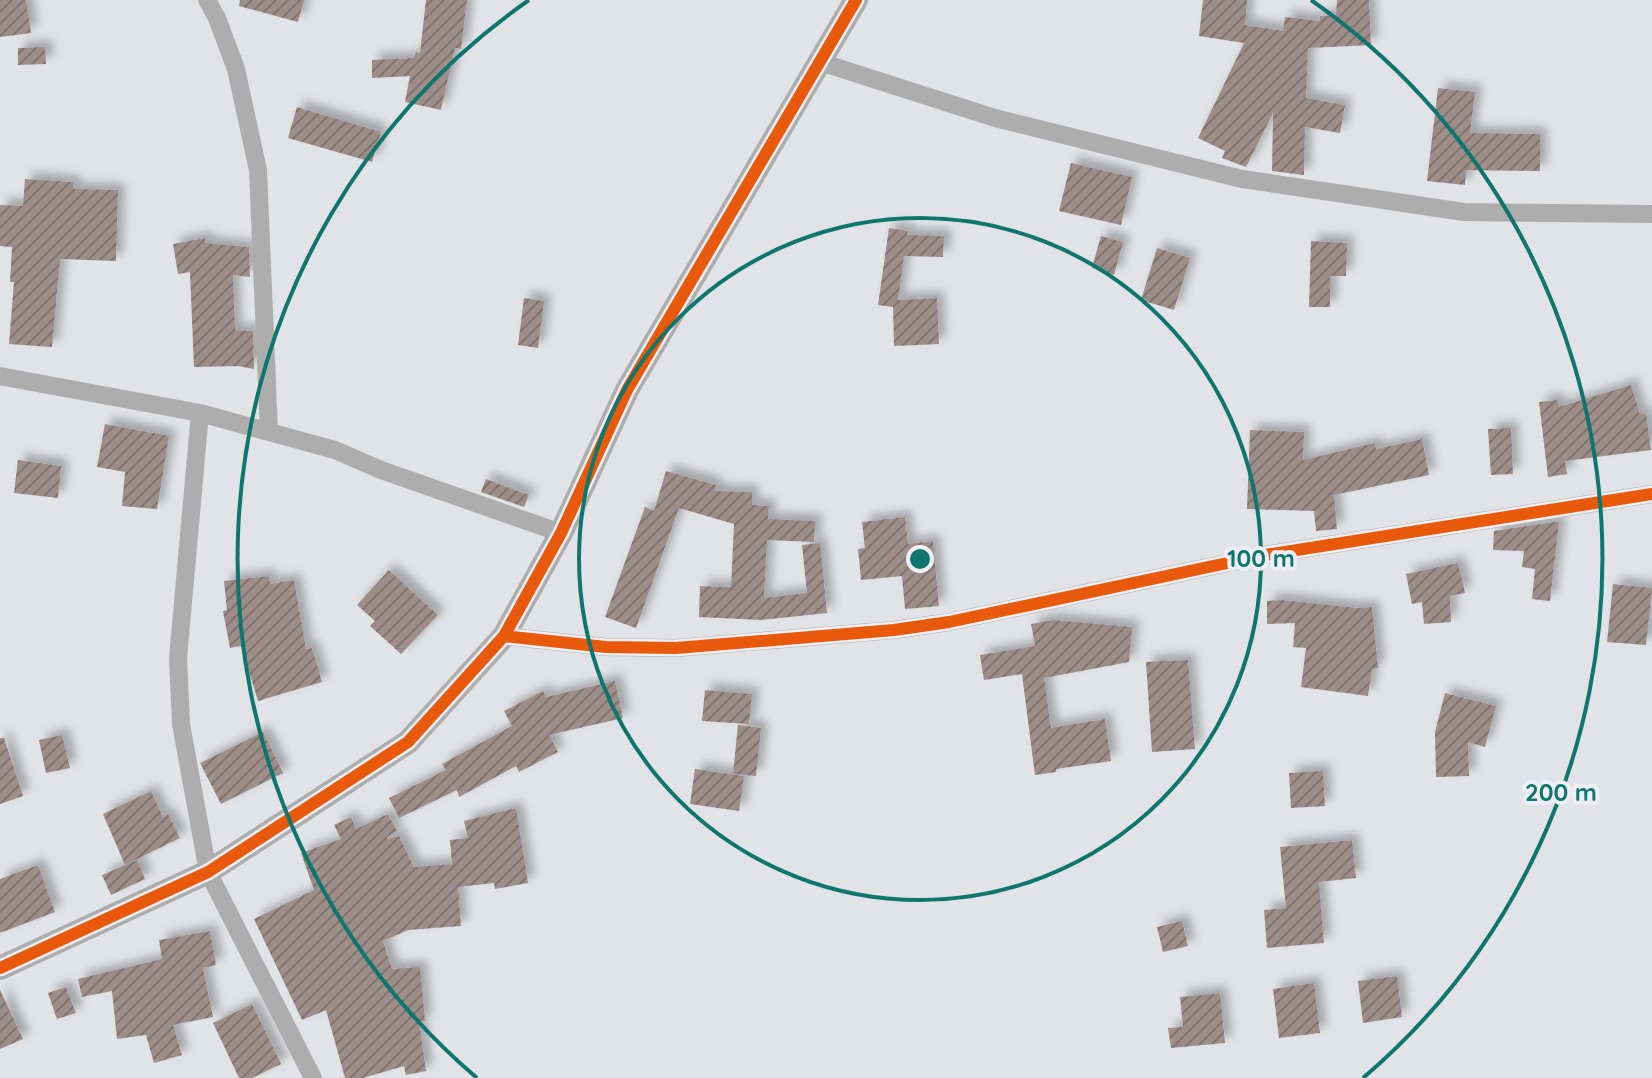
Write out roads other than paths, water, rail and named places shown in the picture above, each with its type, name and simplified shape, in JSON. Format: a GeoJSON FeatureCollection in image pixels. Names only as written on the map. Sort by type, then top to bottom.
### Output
{"type":"FeatureCollection","features":[{"type":"Feature","properties":{"kind":"street"},"geometry":{"type":"LineString","coordinates":[[207,0],[236,69],[258,170],[269,432]]}},
{"type":"Feature","properties":{"kind":"street"},"geometry":{"type":"LineString","coordinates":[[0,968],[208,872],[408,742],[504,636],[561,533],[627,390],[856,0]]}},
{"type":"Feature","properties":{"kind":"street"},"geometry":{"type":"LineString","coordinates":[[820,62],[995,118],[1242,179],[1464,212],[1652,214]]}},
{"type":"Feature","properties":{"kind":"street"},"geometry":{"type":"LineString","coordinates":[[0,376],[200,413],[335,450],[381,470],[561,533]]}},
{"type":"Feature","properties":{"kind":"street"},"geometry":{"type":"LineString","coordinates":[[200,413],[178,658],[181,724],[208,872],[313,1078]]}},
{"type":"Feature","properties":{"kind":"street"},"geometry":{"type":"LineString","coordinates":[[504,636],[606,647],[676,648],[894,630],[949,622],[1265,555],[1652,494]]}}]}
